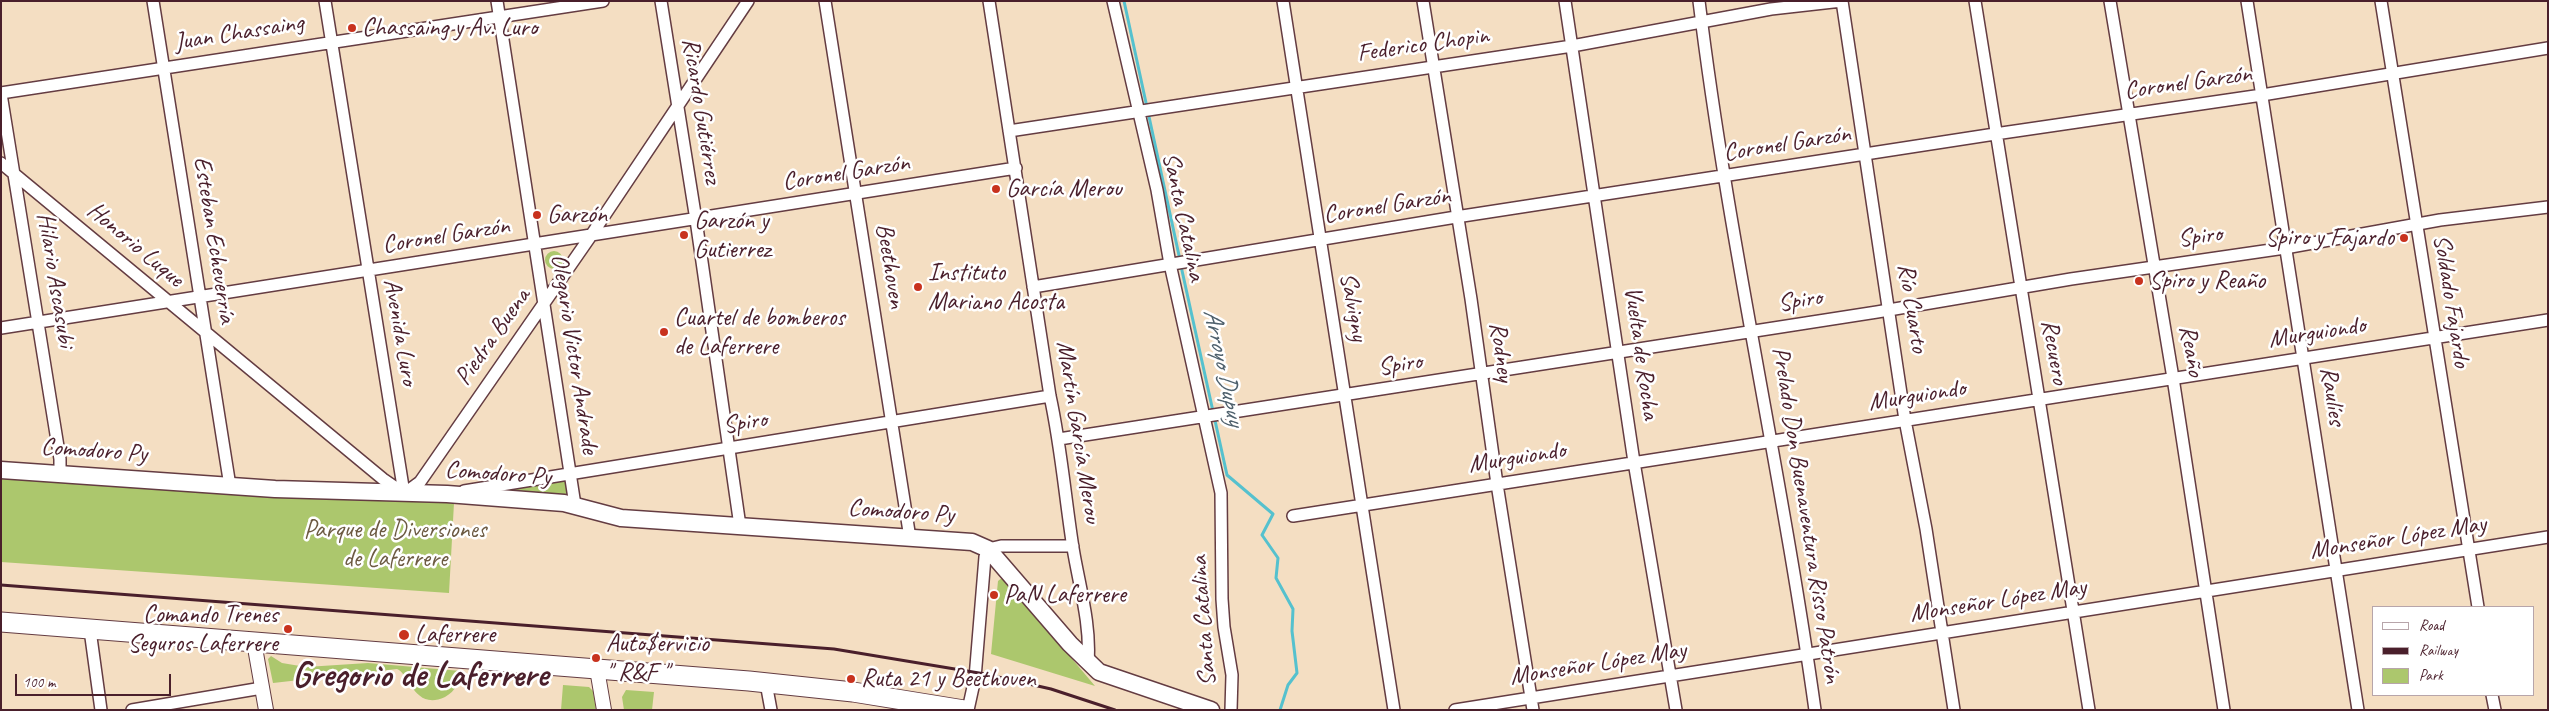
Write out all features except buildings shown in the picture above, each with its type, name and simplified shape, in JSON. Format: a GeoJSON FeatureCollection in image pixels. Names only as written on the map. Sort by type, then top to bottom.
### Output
{"type":"FeatureCollection","features":[{"type":"Feature","properties":{"kind":"main road","name":"Comodoro Py"},"geometry":{"type":"LineString","coordinates":[[1,470],[230,486],[447,494],[576,506],[621,518],[972,542],[988,550],[1099,672],[1109,677],[1211,710]]}},
{"type":"Feature","properties":{"kind":"main road"},"geometry":{"type":"LineString","coordinates":[[1,622],[766,683],[853,692],[964,710]]}},
{"type":"Feature","properties":{"kind":"street","name":"Esteban Echeverría"},"geometry":{"type":"LineString","coordinates":[[153,1],[230,486]]}},
{"type":"Feature","properties":{"kind":"street","name":"Avenida Luro"},"geometry":{"type":"LineString","coordinates":[[325,1],[404,493]]}},
{"type":"Feature","properties":{"kind":"street","name":"Olegario Victor Andrade"},"geometry":{"type":"LineString","coordinates":[[497,1],[569,472],[576,506]]}},
{"type":"Feature","properties":{"kind":"street","name":"Juan Chassaing"},"geometry":{"type":"LineString","coordinates":[[1,94],[164,67],[603,1]]}},
{"type":"Feature","properties":{"kind":"street","name":"Ricardo Gutiérrez"},"geometry":{"type":"LineString","coordinates":[[661,1],[696,220],[740,526]]}},
{"type":"Feature","properties":{"kind":"street","name":"Piedra Buena"},"geometry":{"type":"LineString","coordinates":[[404,493],[420,482],[590,237],[748,1]]}},
{"type":"Feature","properties":{"kind":"street","name":"Beethoven"},"geometry":{"type":"LineString","coordinates":[[825,1],[910,538]]}},
{"type":"Feature","properties":{"kind":"street","name":"Martín García Merou"},"geometry":{"type":"LineString","coordinates":[[989,1],[1050,396],[1059,439],[1073,546],[1090,640],[1088,662]]}},
{"type":"Feature","properties":{"kind":"street","name":"Santa Catalina"},"geometry":{"type":"LineString","coordinates":[[1113,1],[1157,190],[1171,264],[1207,416],[1222,502],[1222,591],[1224,628],[1232,675],[1231,710]]}},
{"type":"Feature","properties":{"kind":"street","name":"Salvigny"},"geometry":{"type":"LineString","coordinates":[[1283,1],[1298,86],[1319,240],[1394,710]]}},
{"type":"Feature","properties":{"kind":"street","name":"Rodney"},"geometry":{"type":"LineString","coordinates":[[1423,1],[1456,217],[1471,299],[1497,484],[1533,710]]}},
{"type":"Feature","properties":{"kind":"street","name":"Vuelta de Rocha"},"geometry":{"type":"LineString","coordinates":[[1565,1],[1634,462],[1676,710]]}},
{"type":"Feature","properties":{"kind":"street","name":"Prelado Don Buenaventura Risso Patrón"},"geometry":{"type":"LineString","coordinates":[[1699,1],[1725,177],[1772,441],[1816,710]]}},
{"type":"Feature","properties":{"kind":"street","name":"Federico Chopin"},"geometry":{"type":"LineString","coordinates":[[1009,131],[1572,46],[1771,9],[1842,1]]}},
{"type":"Feature","properties":{"kind":"street","name":"Río Cuarto"},"geometry":{"type":"LineString","coordinates":[[1842,1],[1890,310],[1905,420],[1954,710]]}},
{"type":"Feature","properties":{"kind":"street","name":"Recuero"},"geometry":{"type":"LineString","coordinates":[[1975,1],[2089,710]]}},
{"type":"Feature","properties":{"kind":"street","name":"Reaño"},"geometry":{"type":"LineString","coordinates":[[2110,1],[2173,378],[2224,710]]}},
{"type":"Feature","properties":{"kind":"street","name":"Raulíes"},"geometry":{"type":"LineString","coordinates":[[2247,1],[2358,710]]}},
{"type":"Feature","properties":{"kind":"street","name":"Soldado Fajardo"},"geometry":{"type":"LineString","coordinates":[[2381,1],[2415,225],[2478,606]]}},
{"type":"Feature","properties":{"kind":"street","name":"Coronel Garzón"},"geometry":{"type":"LineString","coordinates":[[1034,286],[1456,217],[2262,95],[2391,72],[2548,48]]}},
{"type":"Feature","properties":{"kind":"street","name":"Hilario Ascasubi"},"geometry":{"type":"LineString","coordinates":[[1,94],[40,322],[60,458],[60,474]]}},
{"type":"Feature","properties":{"kind":"street","name":"Honorio Luque"},"geometry":{"type":"LineString","coordinates":[[1,163],[207,335],[383,479],[404,493]]}},
{"type":"Feature","properties":{"kind":"street","name":"Coronel Garzón"},"geometry":{"type":"LineString","coordinates":[[1,328],[534,244],[590,237],[1016,168]]}},
{"type":"Feature","properties":{"kind":"street","name":"Spiro"},"geometry":{"type":"LineString","coordinates":[[1059,439],[1890,310],[2153,266],[2285,248],[2415,225],[2548,207]]}},
{"type":"Feature","properties":{"kind":"street","name":"Murguiondo"},"geometry":{"type":"LineString","coordinates":[[1293,516],[2548,320]]}},
{"type":"Feature","properties":{"kind":"street","name":"Spiro"},"geometry":{"type":"LineString","coordinates":[[447,494],[569,472],[892,423],[1050,396]]}},
{"type":"Feature","properties":{"kind":"street","name":"Monseñor López May"},"geometry":{"type":"LineString","coordinates":[[1455,710],[1942,631],[2548,537]]}},
{"type":"Feature","properties":{"kind":"street","name":"Comodoro Py"},"geometry":{"type":"LineString","coordinates":[[988,550],[1001,546],[1073,546]]}},
{"type":"Feature","properties":{"kind":"street"},"geometry":{"type":"LineString","coordinates":[[968,710],[975,678],[985,557],[988,550]]}},
{"type":"Feature","properties":{"kind":"street"},"geometry":{"type":"LineString","coordinates":[[90,630],[101,710]]}},
{"type":"Feature","properties":{"kind":"street"},"geometry":{"type":"LineString","coordinates":[[254,642],[266,710]]}},
{"type":"Feature","properties":{"kind":"street"},"geometry":{"type":"LineString","coordinates":[[597,669],[604,710]]}},
{"type":"Feature","properties":{"kind":"street"},"geometry":{"type":"LineString","coordinates":[[766,683],[771,710]]}},
{"type":"Feature","properties":{"kind":"street"},"geometry":{"type":"LineString","coordinates":[[132,710],[262,688]]}},
{"type":"Feature","properties":{"kind":"street"},"geometry":{"type":"LineString","coordinates":[[2492,696],[2494,710]]}},
{"type":"Feature","properties":{"kind":"green space"},"geometry":{"type":"Polygon","coordinates":[[[550,251],[558,251],[563,256],[561,267],[550,269],[545,264],[545,256],[550,251]]]}},
{"type":"Feature","properties":{"kind":"green space","name":"Parque de Diversiones de Laferrere"},"geometry":{"type":"Polygon","coordinates":[[[1,476],[454,503],[449,593],[1,562],[1,476]]]}},
{"type":"Feature","properties":{"kind":"green space"},"geometry":{"type":"Polygon","coordinates":[[[566,481],[568,497],[501,492],[501,490],[566,481]]]}},
{"type":"Feature","properties":{"kind":"green space"},"geometry":{"type":"Polygon","coordinates":[[[1003,577],[1095,686],[991,654],[998,581],[1003,577]]]}},
{"type":"Feature","properties":{"kind":"green space"},"geometry":{"type":"Polygon","coordinates":[[[271,656],[282,663],[306,667],[368,663],[461,671],[458,682],[452,692],[445,697],[435,700],[420,696],[402,672],[397,669],[273,683],[268,659],[271,656]]]}},
{"type":"Feature","properties":{"kind":"green space"},"geometry":{"type":"Polygon","coordinates":[[[563,685],[589,687],[593,691],[596,710],[561,710],[563,685]]]}},
{"type":"Feature","properties":{"kind":"green space"},"geometry":{"type":"Polygon","coordinates":[[[626,690],[654,692],[652,710],[624,710],[622,697],[626,690]]]}},
{"type":"Feature","properties":{"kind":"waterway","name":"Arroyo Dupuy"},"geometry":{"type":"LineString","coordinates":[[1124,1],[1180,260]]}},
{"type":"Feature","properties":{"kind":"waterway","name":"Arroyo Dupuy"},"geometry":{"type":"LineString","coordinates":[[1181,266],[1227,475],[1273,514],[1262,535],[1278,558],[1276,578],[1293,609],[1292,631],[1297,673],[1288,685],[1280,710]]}},
{"type":"Feature","properties":{"kind":"railway"},"geometry":{"type":"LineString","coordinates":[[1,585],[834,649],[985,674],[1051,689],[1115,710]]}},
{"type":"Feature","properties":{"kind":"place","name":"Chassaing y Av. Luro"},"geometry":{"type":"Point","coordinates":[352,28]}},
{"type":"Feature","properties":{"kind":"place","name":"García Merou"},"geometry":{"type":"Point","coordinates":[996,189]}},
{"type":"Feature","properties":{"kind":"place","name":"Garzón"},"geometry":{"type":"Point","coordinates":[537,215]}},
{"type":"Feature","properties":{"kind":"place","name":"Garzón y Gutierrez"},"geometry":{"type":"Point","coordinates":[684,235]}},
{"type":"Feature","properties":{"kind":"place","name":"Spiro y Fajardo"},"geometry":{"type":"Point","coordinates":[2404,238]}},
{"type":"Feature","properties":{"kind":"place","name":"Spiro y Reaño"},"geometry":{"type":"Point","coordinates":[2139,281]}},
{"type":"Feature","properties":{"kind":"place","name":"Instituto Mariano Acosta"},"geometry":{"type":"Point","coordinates":[918,287]}},
{"type":"Feature","properties":{"kind":"place","name":"Cuartel de bomberos de Laferrere"},"geometry":{"type":"Point","coordinates":[664,332]}},
{"type":"Feature","properties":{"kind":"place","name":"PaN Laferrere"},"geometry":{"type":"Point","coordinates":[994,595]}},
{"type":"Feature","properties":{"kind":"place","name":"Comando Trenes Seguros Laferrere"},"geometry":{"type":"Point","coordinates":[288,629]}},
{"type":"Feature","properties":{"kind":"place","name":"Laferrere"},"geometry":{"type":"Point","coordinates":[404,635]}},
{"type":"Feature","properties":{"kind":"place","name":"Auto$ervicio '' R&F ''"},"geometry":{"type":"Point","coordinates":[596,658]}},
{"type":"Feature","properties":{"kind":"place","name":"Ruta 21 y Beethoven"},"geometry":{"type":"Point","coordinates":[851,679]}},
{"type":"Feature","properties":{"kind":"district","name":"Gregorio de Laferrere"},"geometry":{"type":"Point","coordinates":[420,677]}}]}
